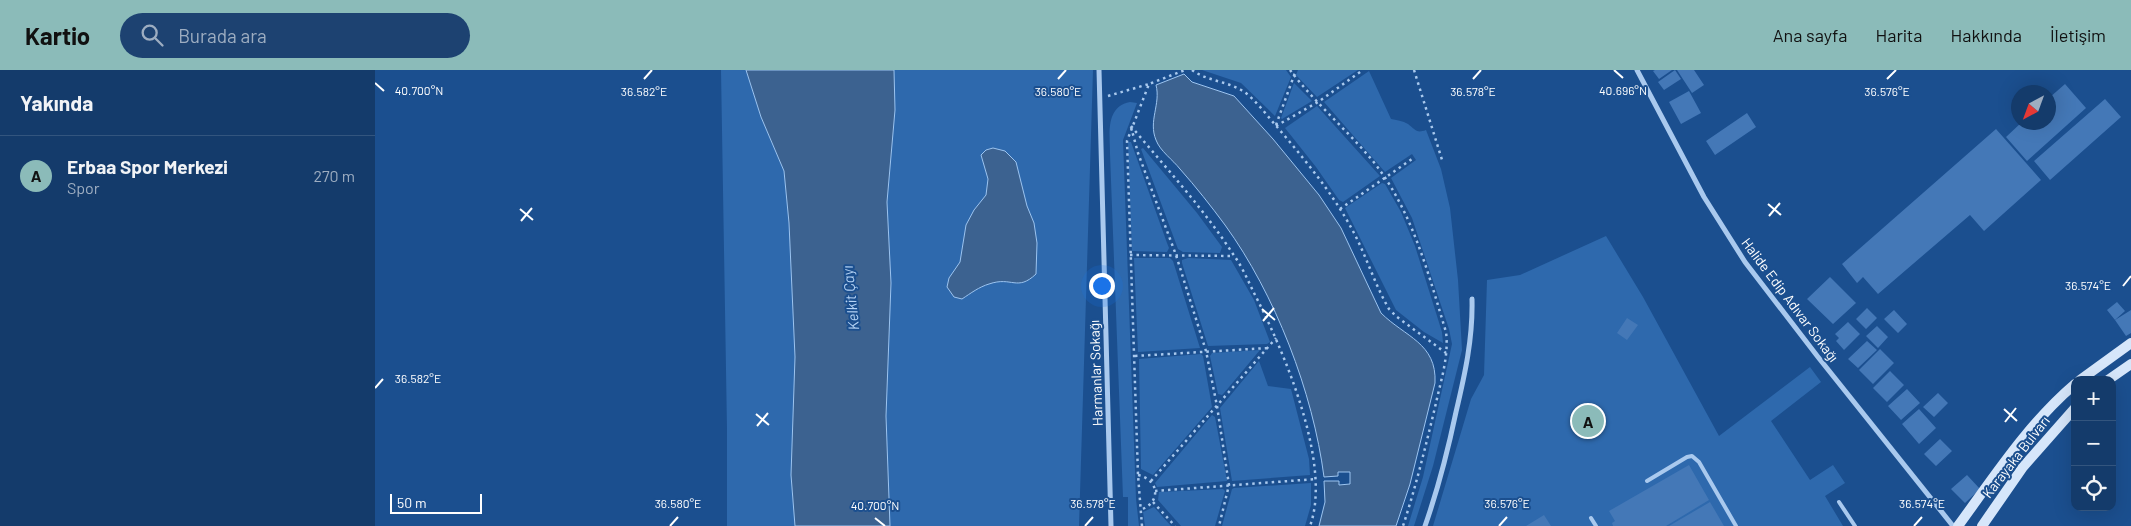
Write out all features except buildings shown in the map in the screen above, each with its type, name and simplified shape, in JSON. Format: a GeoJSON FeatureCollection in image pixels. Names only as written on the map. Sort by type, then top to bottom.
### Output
{"type":"FeatureCollection","features":[{"type":"Feature","properties":{"kind":"main road"},"geometry":{"type":"LineString","coordinates":[[2086,376],[2131,343]]}},
{"type":"Feature","properties":{"kind":"main road"},"geometry":{"type":"LineString","coordinates":[[2114,376],[2131,364]]}},
{"type":"Feature","properties":{"kind":"main road","name":"Karayaka Bulvarı"},"geometry":{"type":"LineString","coordinates":[[1958,526],[2015,449],[2043,416],[2071,388]]}},
{"type":"Feature","properties":{"kind":"main road","name":"Karayaka Bulvarı"},"geometry":{"type":"LineString","coordinates":[[1982,526],[2023,467],[2071,413]]}},
{"type":"Feature","properties":{"kind":"street","name":"Harmanlar Sokağı"},"geometry":{"type":"LineString","coordinates":[[1099,70],[1111,526]]}},
{"type":"Feature","properties":{"kind":"street","name":"Halide Edip Adıvar Sokağı"},"geometry":{"type":"LineString","coordinates":[[1637,70],[1700,190],[1745,262],[1953,526]]}},
{"type":"Feature","properties":{"kind":"street"},"geometry":{"type":"LineString","coordinates":[[1425,526],[1450,441],[1469,355],[1472,320],[1471,299]]}},
{"type":"Feature","properties":{"kind":"lane"},"geometry":{"type":"LineString","coordinates":[[1647,481],[1687,457],[1695,458],[1736,526]]}},
{"type":"Feature","properties":{"kind":"lane"},"geometry":{"type":"LineString","coordinates":[[1839,502],[1855,526]]}},
{"type":"Feature","properties":{"kind":"lane"},"geometry":{"type":"LineString","coordinates":[[1591,518],[1596,526]]}},
{"type":"Feature","properties":{"kind":"path"},"geometry":{"type":"LineString","coordinates":[[1100,99],[1149,84],[1185,70]]}},
{"type":"Feature","properties":{"kind":"path"},"geometry":{"type":"LineString","coordinates":[[1192,70],[1198,74],[1235,87],[1247,94],[1276,126],[1322,183],[1340,209],[1354,234],[1389,309],[1403,322],[1446,354]]}},
{"type":"Feature","properties":{"kind":"path"},"geometry":{"type":"LineString","coordinates":[[1289,70],[1385,177],[1402,207],[1418,245],[1445,332],[1446,354],[1418,480],[1403,526]]}},
{"type":"Feature","properties":{"kind":"path"},"geometry":{"type":"LineString","coordinates":[[1276,126],[1296,70]]}},
{"type":"Feature","properties":{"kind":"path"},"geometry":{"type":"LineString","coordinates":[[1276,126],[1318,102],[1363,70]]}},
{"type":"Feature","properties":{"kind":"path"},"geometry":{"type":"LineString","coordinates":[[1414,70],[1443,163]]}},
{"type":"Feature","properties":{"kind":"path"},"geometry":{"type":"LineString","coordinates":[[1142,526],[1138,475],[1127,140],[1149,84]]}},
{"type":"Feature","properties":{"kind":"path"},"geometry":{"type":"LineString","coordinates":[[1131,126],[1138,153],[1176,255],[1206,352],[1217,406],[1229,485],[1219,526]]}},
{"type":"Feature","properties":{"kind":"path"},"geometry":{"type":"LineString","coordinates":[[1131,126],[1198,206],[1235,256],[1276,338],[1294,385],[1312,450],[1316,479],[1315,512],[1310,526]]}},
{"type":"Feature","properties":{"kind":"path"},"geometry":{"type":"LineString","coordinates":[[1340,209],[1412,159]]}},
{"type":"Feature","properties":{"kind":"path"},"geometry":{"type":"LineString","coordinates":[[1130,255],[1235,256]]}},
{"type":"Feature","properties":{"kind":"path"},"geometry":{"type":"LineString","coordinates":[[1151,481],[1276,338]]}},
{"type":"Feature","properties":{"kind":"path"},"geometry":{"type":"LineString","coordinates":[[1135,356],[1268,348]]}},
{"type":"Feature","properties":{"kind":"path"},"geometry":{"type":"LineString","coordinates":[[1138,475],[1151,481],[1155,490],[1153,502],[1147,508],[1140,510]]}},
{"type":"Feature","properties":{"kind":"path"},"geometry":{"type":"LineString","coordinates":[[1155,490],[1316,479]]}},
{"type":"Feature","properties":{"kind":"path"},"geometry":{"type":"LineString","coordinates":[[1153,502],[1175,526]]}},
{"type":"Feature","properties":{"kind":"shaded area"},"geometry":{"type":"Polygon","coordinates":[[[721,70],[746,70],[761,117],[784,171],[789,223],[795,357],[791,475],[795,526],[727,526],[721,70]]]}},
{"type":"Feature","properties":{"kind":"shaded area"},"geometry":{"type":"Polygon","coordinates":[[[894,70],[1093,70],[1079,526],[890,526],[886,416],[891,283],[887,202],[895,110],[894,70]]]}},
{"type":"Feature","properties":{"kind":"shaded area"},"geometry":{"type":"Polygon","coordinates":[[[1202,70],[1286,70],[1291,77],[1275,116],[1241,83],[1202,70]]]}},
{"type":"Feature","properties":{"kind":"shaded area"},"geometry":{"type":"Polygon","coordinates":[[[1298,70],[1358,70],[1317,97],[1296,75],[1298,70]]]}},
{"type":"Feature","properties":{"kind":"shaded area"},"geometry":{"type":"Polygon","coordinates":[[[1369,71],[1391,119],[1406,123],[1418,131],[1426,130],[1441,169],[1450,208],[1458,280],[1462,350],[1433,466],[1414,526],[1408,526],[1423,477],[1452,344],[1449,329],[1412,218],[1391,178],[1416,160],[1412,154],[1385,172],[1324,102],[1369,71]]]}},
{"type":"Feature","properties":{"kind":"shaded area"},"geometry":{"type":"Polygon","coordinates":[[[1294,83],[1312,101],[1282,119],[1281,118],[1294,83]]]}},
{"type":"Feature","properties":{"kind":"shaded area"},"geometry":{"type":"Polygon","coordinates":[[[1130,102],[1137,103],[1123,140],[1136,499],[1139,526],[1128,526],[1128,497],[1123,497],[1110,138],[1111,122],[1116,109],[1130,102]]]}},
{"type":"Feature","properties":{"kind":"shaded area"},"geometry":{"type":"Polygon","coordinates":[[[1317,106],[1380,176],[1343,202],[1339,200],[1285,128],[1317,106]]]}},
{"type":"Feature","properties":{"kind":"shaded area"},"geometry":{"type":"Polygon","coordinates":[[[1128,142],[1131,142],[1169,248],[1167,252],[1132,251],[1128,142]]]}},
{"type":"Feature","properties":{"kind":"shaded area"},"geometry":{"type":"Polygon","coordinates":[[[1143,148],[1197,213],[1222,247],[1220,253],[1183,252],[1178,249],[1141,149],[1143,148]]]}},
{"type":"Feature","properties":{"kind":"shaded area"},"geometry":{"type":"Polygon","coordinates":[[[1382,183],[1385,184],[1401,212],[1415,246],[1442,332],[1443,343],[1424,332],[1396,310],[1345,208],[1382,183]]]}},
{"type":"Feature","properties":{"kind":"shaded area"},"geometry":{"type":"Polygon","coordinates":[[[1606,236],[1643,297],[1719,436],[1810,367],[1821,382],[1771,421],[1810,480],[1833,465],[1845,483],[1825,496],[1843,526],[1433,526],[1471,399],[1484,375],[1487,280],[1520,275],[1606,236]]]}},
{"type":"Feature","properties":{"kind":"shaded area"},"geometry":{"type":"Polygon","coordinates":[[[1134,258],[1170,258],[1173,261],[1200,348],[1138,352],[1134,258]]]}},
{"type":"Feature","properties":{"kind":"shaded area"},"geometry":{"type":"Polygon","coordinates":[[[1188,258],[1231,260],[1254,300],[1270,342],[1267,344],[1208,346],[1182,263],[1182,260],[1188,258]]]}},
{"type":"Feature","properties":{"kind":"shaded area"},"geometry":{"type":"Polygon","coordinates":[[[1260,350],[1224,393],[1222,395],[1218,394],[1210,356],[1212,353],[1260,350]]]}},
{"type":"Feature","properties":{"kind":"shaded area"},"geometry":{"type":"Polygon","coordinates":[[[1201,354],[1203,356],[1212,407],[1153,475],[1141,469],[1139,359],[1201,354]]]}},
{"type":"Feature","properties":{"kind":"shaded area"},"geometry":{"type":"Polygon","coordinates":[[[1259,361],[1268,386],[1291,389],[1309,459],[1310,475],[1232,481],[1220,408],[1259,361]]]}},
{"type":"Feature","properties":{"kind":"shaded area"},"geometry":{"type":"Polygon","coordinates":[[[1212,415],[1215,417],[1227,481],[1157,487],[1155,483],[1212,415]]]}},
{"type":"Feature","properties":{"kind":"shaded area"},"geometry":{"type":"Polygon","coordinates":[[[1311,483],[1311,505],[1305,526],[1222,526],[1232,489],[1234,488],[1311,483]]]}},
{"type":"Feature","properties":{"kind":"shaded area"},"geometry":{"type":"Polygon","coordinates":[[[1223,489],[1225,491],[1215,526],[1181,526],[1158,500],[1159,492],[1223,489]]]}},
{"type":"Feature","properties":{"kind":"shaded area"},"geometry":{"type":"Polygon","coordinates":[[[1154,507],[1171,526],[1145,526],[1143,512],[1154,507]]]}},
{"type":"Feature","properties":{"kind":"water","name":"Kelkit Çayı"},"geometry":{"type":"Polygon","coordinates":[[[746,70],[894,70],[895,110],[887,202],[891,283],[886,416],[890,526],[795,526],[791,475],[795,357],[789,223],[784,171],[761,117],[746,70]]]}},
{"type":"Feature","properties":{"kind":"water"},"geometry":{"type":"Polygon","coordinates":[[[1184,74],[1192,82],[1234,96],[1273,139],[1319,195],[1341,228],[1381,313],[1418,342],[1431,359],[1435,383],[1410,484],[1396,526],[1319,526],[1325,502],[1324,481],[1339,481],[1339,485],[1350,484],[1350,472],[1338,472],[1338,476],[1324,477],[1319,445],[1301,378],[1289,345],[1260,282],[1225,225],[1192,183],[1160,148],[1156,140],[1153,126],[1157,99],[1156,85],[1184,74]]]}},
{"type":"Feature","properties":{"kind":"water"},"geometry":{"type":"Polygon","coordinates":[[[993,148],[1005,151],[1016,162],[1027,206],[1034,223],[1037,243],[1036,274],[1024,282],[997,282],[989,284],[978,288],[962,299],[954,297],[947,287],[949,278],[960,262],[966,225],[974,210],[986,195],[988,179],[981,155],[986,150],[993,148]]]}},
{"type":"Feature","properties":{"kind":"place","name":"Erbaa Spor Merkezi"},"geometry":{"type":"Point","coordinates":[1588,421]}}]}
